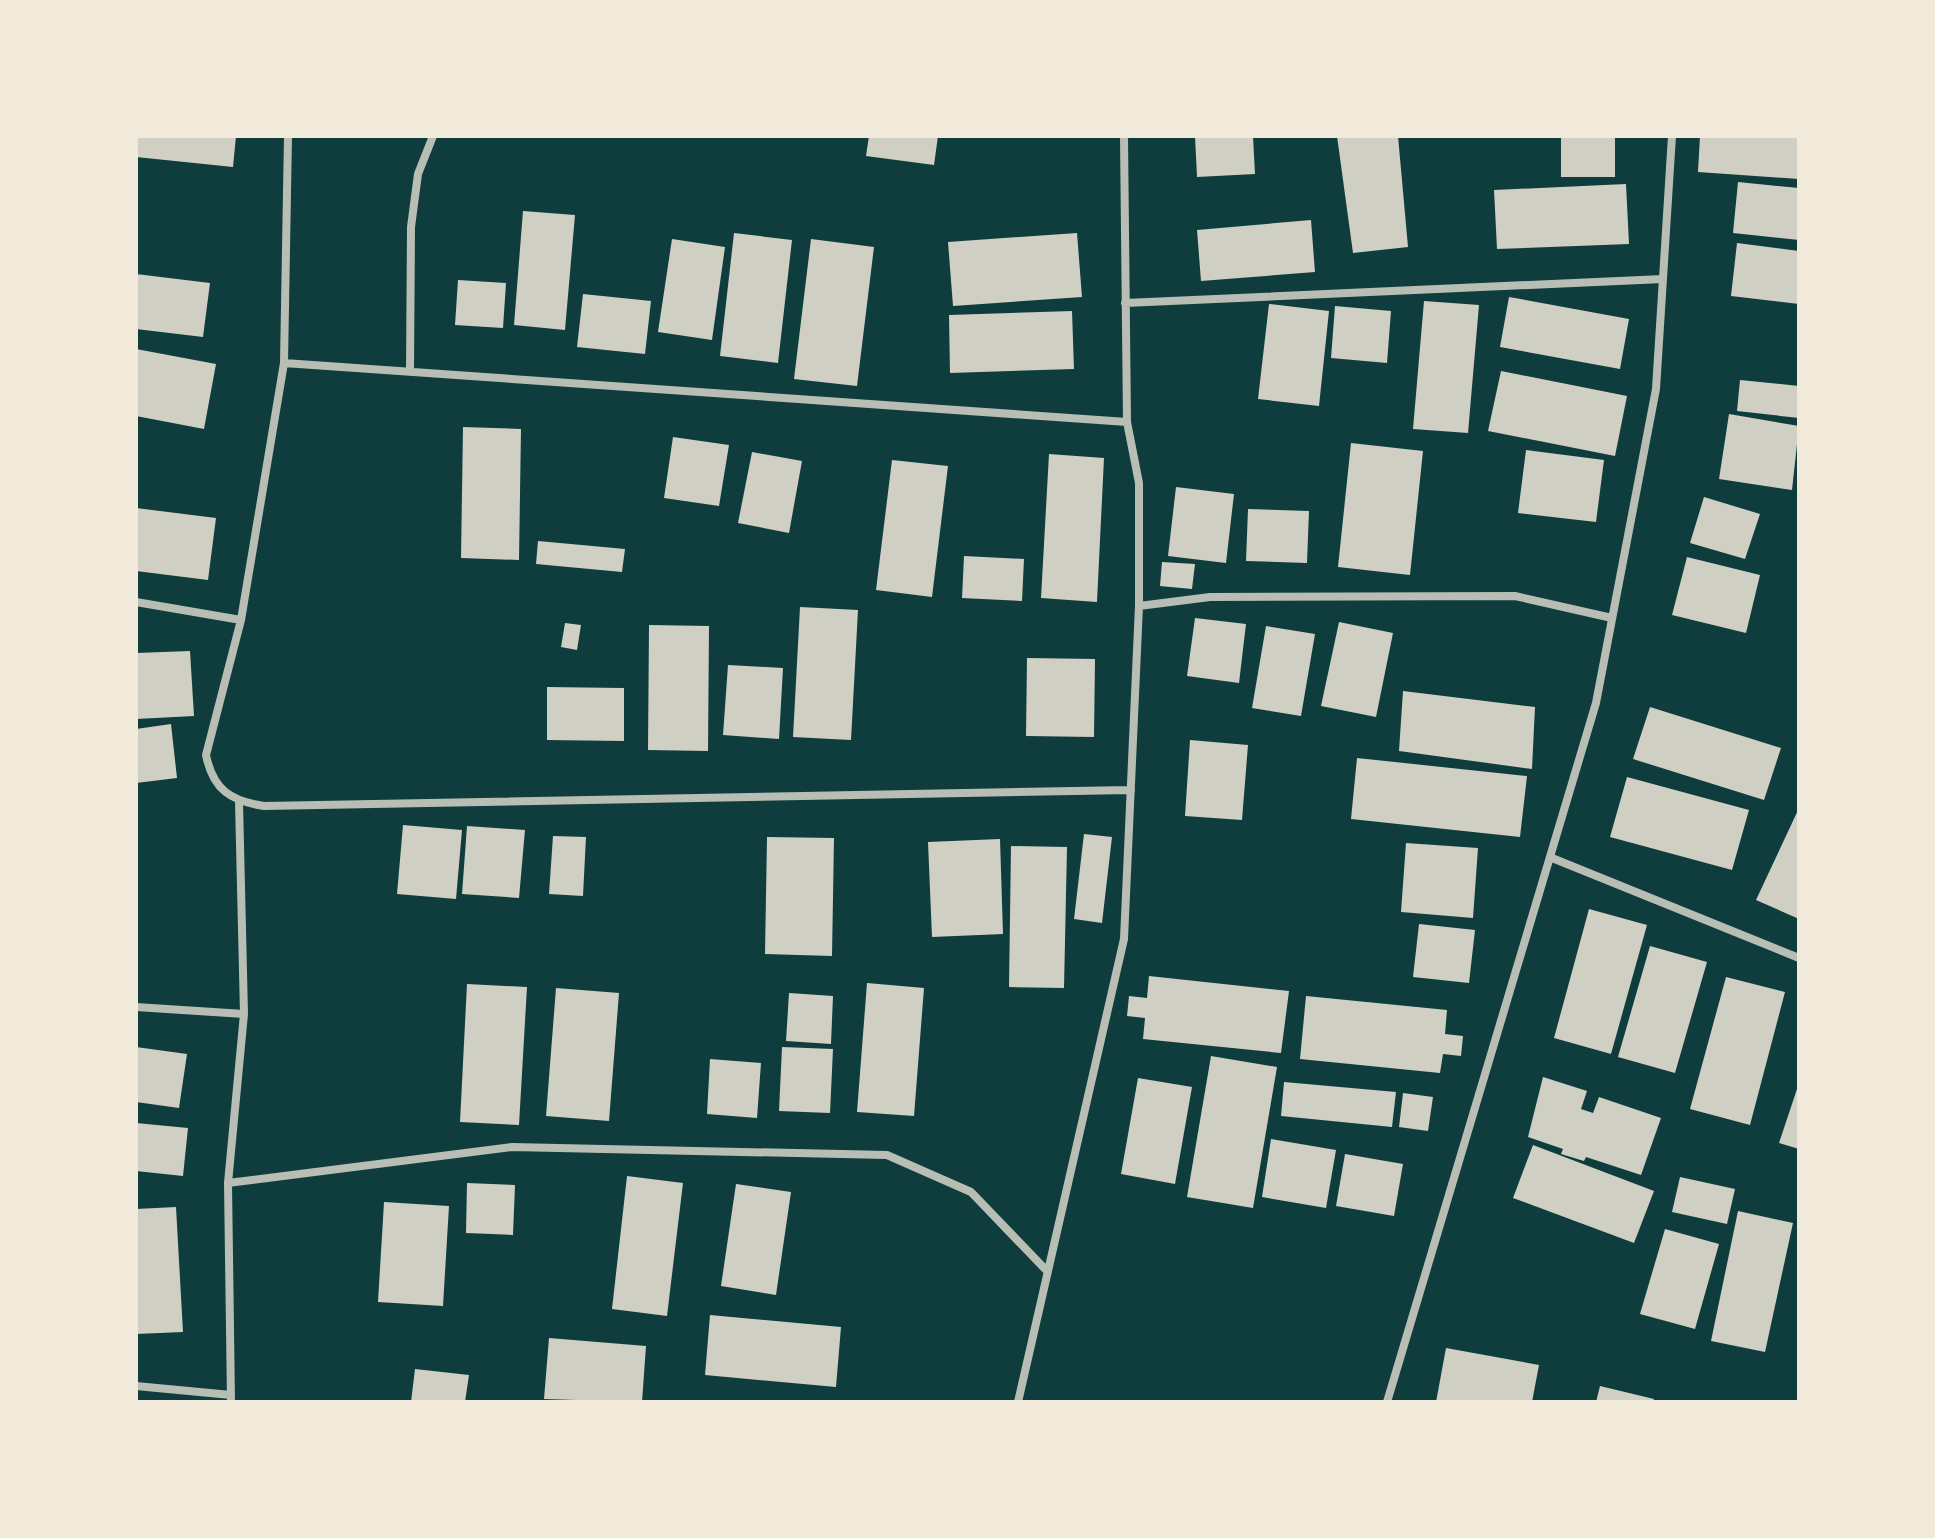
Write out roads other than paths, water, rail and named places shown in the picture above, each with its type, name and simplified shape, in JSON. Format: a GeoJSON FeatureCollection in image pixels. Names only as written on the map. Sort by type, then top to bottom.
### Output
{"type":"FeatureCollection","features":[{"type":"Feature","properties":{"kind":"street"},"geometry":{"type":"LineString","coordinates":[[288,136],[284,363],[241,620],[206,755],[216,781],[239,802],[264,806],[1131,790]]}},
{"type":"Feature","properties":{"kind":"street"},"geometry":{"type":"LineString","coordinates":[[410,371],[411,227],[418,174],[433,136]]}},
{"type":"Feature","properties":{"kind":"street"},"geometry":{"type":"LineString","coordinates":[[1018,1402],[1124,939],[1139,606],[1139,483],[1127,422],[1124,136]]}},
{"type":"Feature","properties":{"kind":"street"},"geometry":{"type":"LineString","coordinates":[[1387,1402],[1596,703],[1656,389],[1672,136]]}},
{"type":"Feature","properties":{"kind":"street"},"geometry":{"type":"LineString","coordinates":[[1125,303],[1663,279]]}},
{"type":"Feature","properties":{"kind":"street"},"geometry":{"type":"LineString","coordinates":[[284,363],[1127,422]]}},
{"type":"Feature","properties":{"kind":"street"},"geometry":{"type":"LineString","coordinates":[[1139,606],[1210,597],[1515,596],[1612,618]]}},
{"type":"Feature","properties":{"kind":"street"},"geometry":{"type":"LineString","coordinates":[[136,602],[241,620]]}},
{"type":"Feature","properties":{"kind":"street"},"geometry":{"type":"LineString","coordinates":[[136,1386],[231,1399],[228,1183],[244,1014],[239,802]]}},
{"type":"Feature","properties":{"kind":"street"},"geometry":{"type":"LineString","coordinates":[[1552,858],[1799,958]]}},
{"type":"Feature","properties":{"kind":"street"},"geometry":{"type":"LineString","coordinates":[[136,1007],[244,1014]]}},
{"type":"Feature","properties":{"kind":"street"},"geometry":{"type":"LineString","coordinates":[[228,1183],[512,1147],[887,1155],[971,1192],[1046,1270]]}}]}
